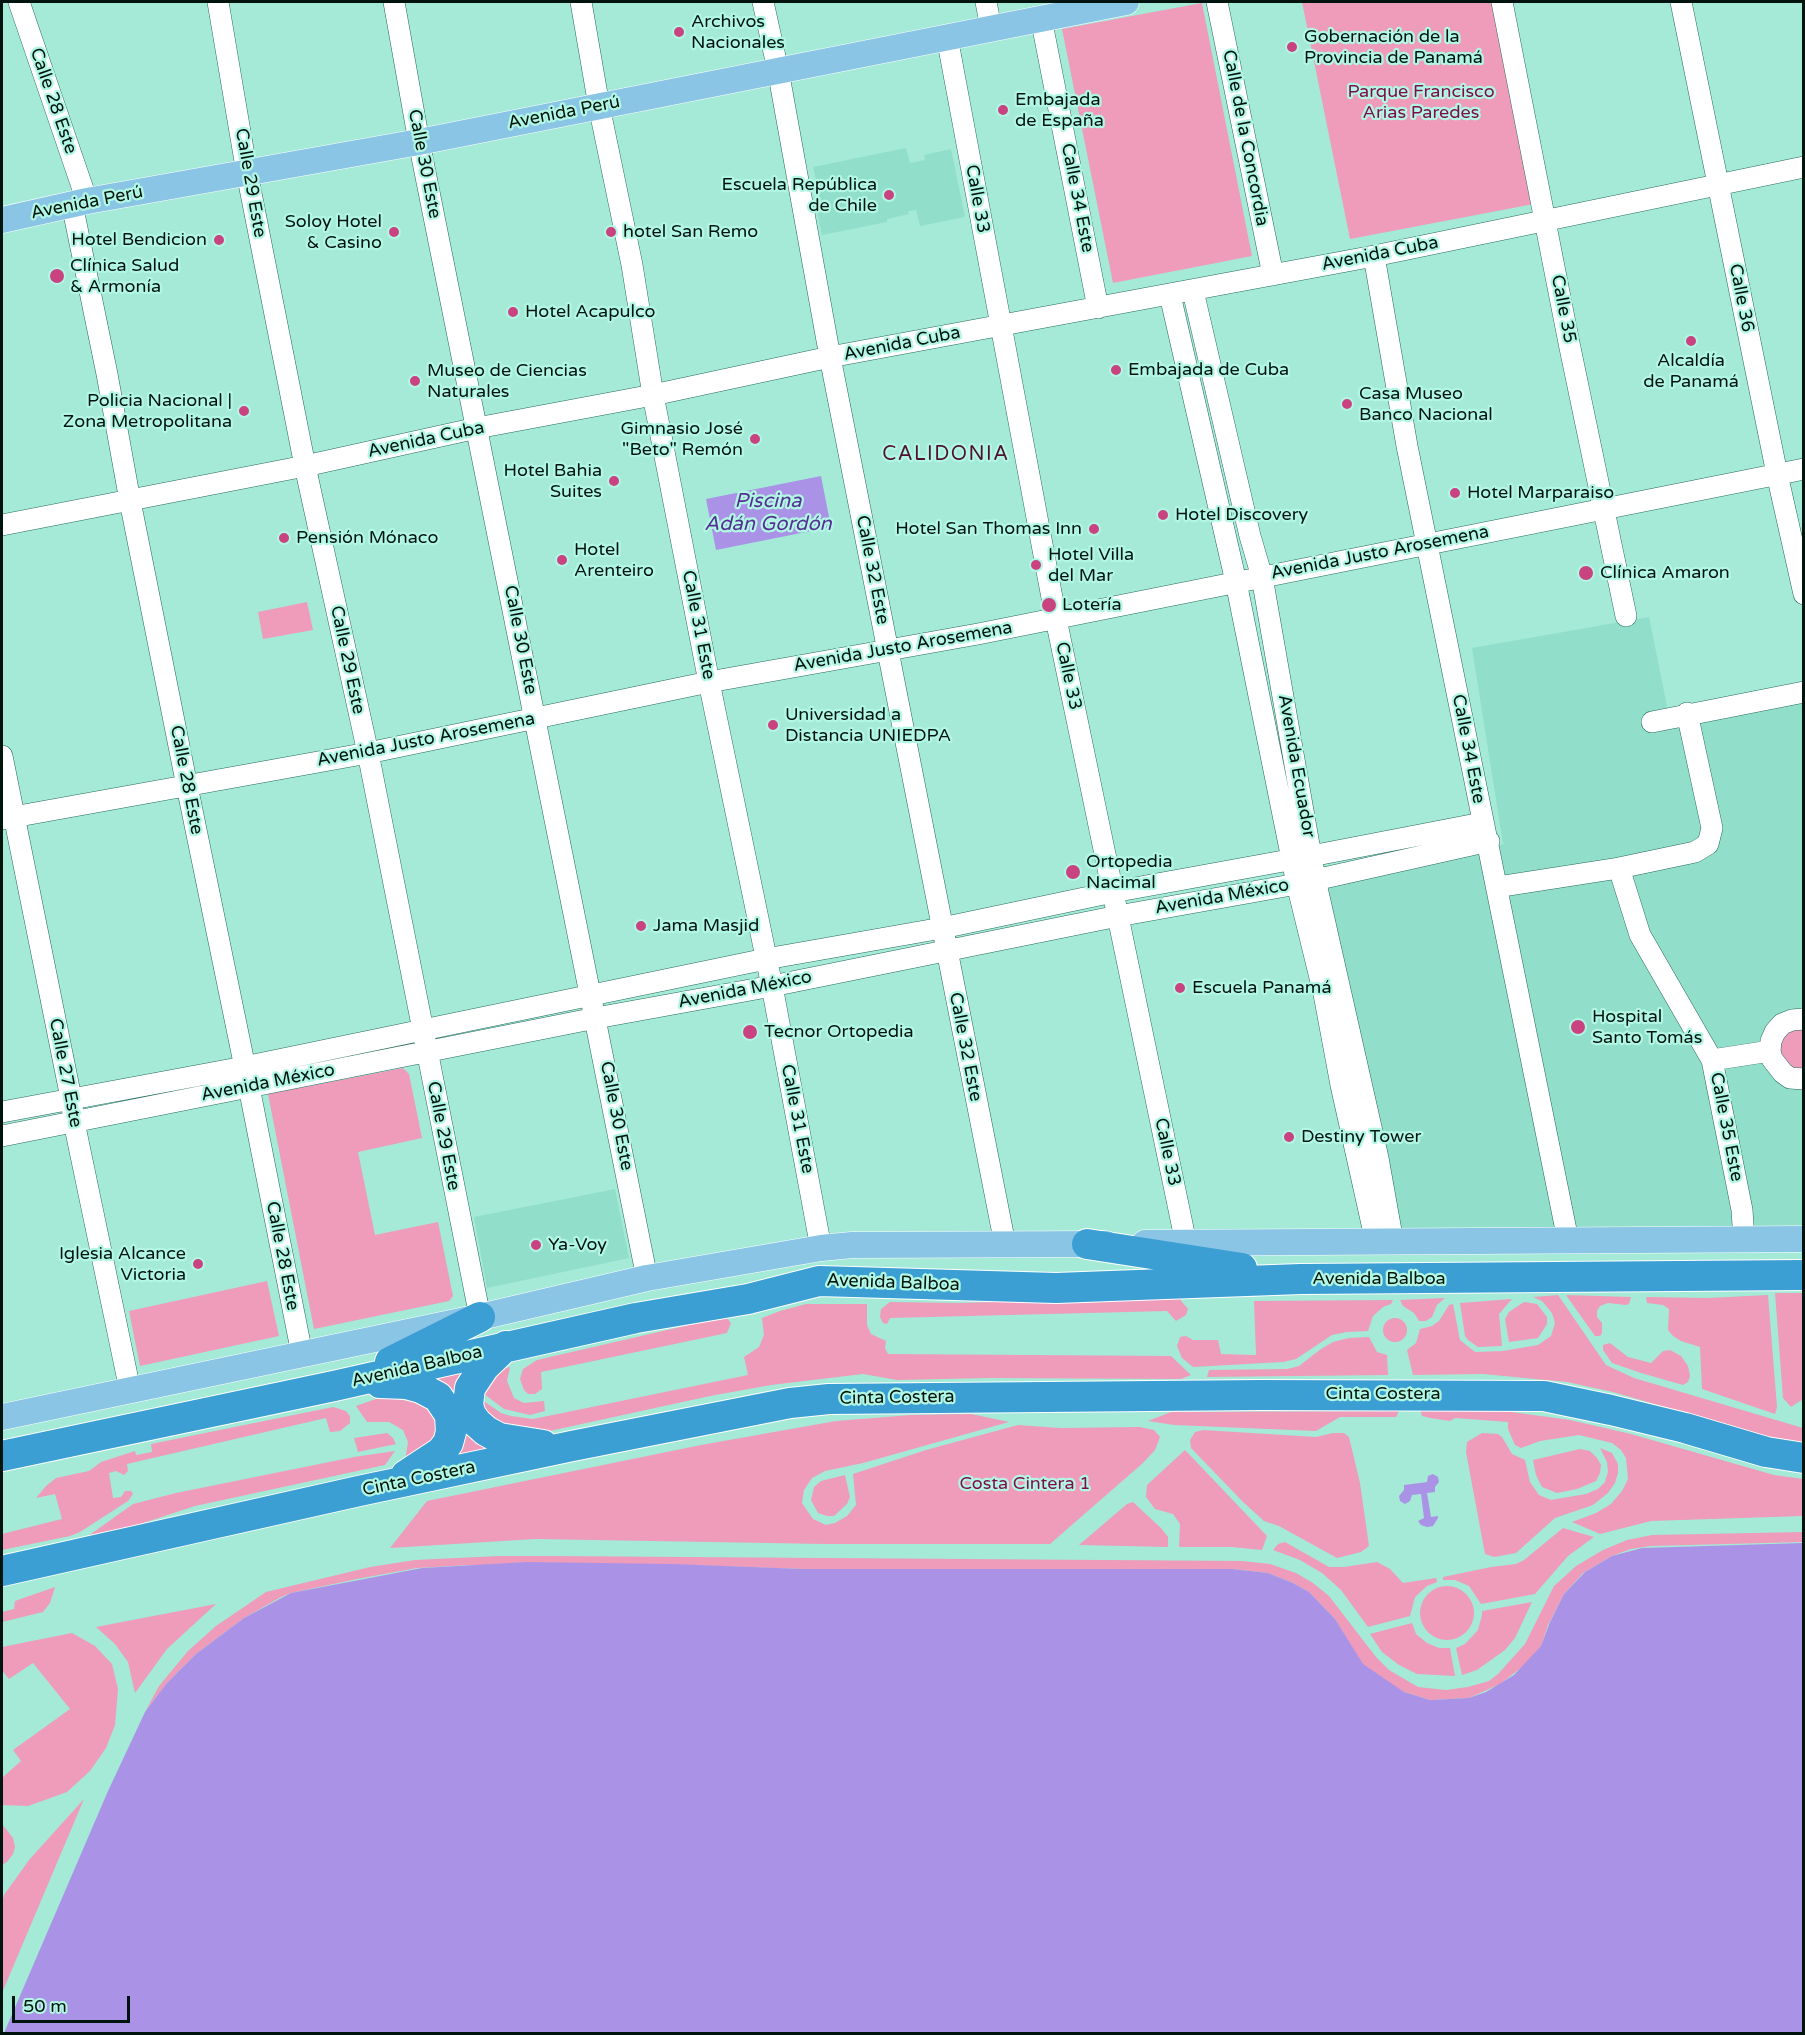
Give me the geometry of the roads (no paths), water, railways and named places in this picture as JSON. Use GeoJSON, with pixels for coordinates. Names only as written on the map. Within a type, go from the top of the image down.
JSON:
{"type":"FeatureCollection","features":[{"type":"Feature","properties":{"kind":"highway"},"geometry":{"type":"LineString","coordinates":[[1087,1244],[1301,1279]]}},
{"type":"Feature","properties":{"kind":"highway","name":"Avenida Balboa"},"geometry":{"type":"LineString","coordinates":[[2,1456],[636,1318],[748,1299],[819,1281],[1056,1288],[1301,1279],[1803,1275]]}},
{"type":"Feature","properties":{"kind":"highway"},"geometry":{"type":"LineString","coordinates":[[350,1382],[480,1317]]}},
{"type":"Feature","properties":{"kind":"highway"},"geometry":{"type":"LineString","coordinates":[[506,1346],[484,1367],[470,1388],[468,1405],[477,1424],[499,1438],[536,1445],[572,1446]]}},
{"type":"Feature","properties":{"kind":"highway"},"geometry":{"type":"LineString","coordinates":[[350,1382],[407,1384],[421,1388],[438,1397],[450,1415],[451,1432],[448,1443],[441,1452],[412,1472],[384,1486]]}},
{"type":"Feature","properties":{"kind":"highway","name":"Cinta Costera"},"geometry":{"type":"LineString","coordinates":[[2,1571],[572,1446],[790,1403],[829,1399],[1486,1394],[1544,1396],[1685,1428],[1766,1452],[1803,1458]]}},
{"type":"Feature","properties":{"kind":"main road","name":"Avenida Perú"},"geometry":{"type":"LineString","coordinates":[[2,220],[80,203],[419,142],[1126,2]]}},
{"type":"Feature","properties":{"kind":"main road","name":"Avenida Balboa"},"geometry":{"type":"LineString","coordinates":[[2,1417],[480,1317],[647,1278],[821,1248],[852,1245],[1803,1239]]}},
{"type":"Feature","properties":{"kind":"street","name":"Calle 28 Este"},"geometry":{"type":"LineString","coordinates":[[19,2],[80,203],[130,501],[302,1354]]}},
{"type":"Feature","properties":{"kind":"street","name":"Calle 29 Este"},"geometry":{"type":"LineString","coordinates":[[218,2],[248,173],[305,466],[368,753],[480,1317]]}},
{"type":"Feature","properties":{"kind":"street","name":"Calle 30 Este"},"geometry":{"type":"LineString","coordinates":[[394,2],[419,142],[647,1278]]}},
{"type":"Feature","properties":{"kind":"street","name":"Calle 31 Este"},"geometry":{"type":"LineString","coordinates":[[581,2],[599,106],[632,265],[653,395],[772,986],[821,1248]]}},
{"type":"Feature","properties":{"kind":"street","name":"Calle 32 Este"},"geometry":{"type":"LineString","coordinates":[[763,2],[778,70],[830,357],[1005,1244]]}},
{"type":"Feature","properties":{"kind":"street"},"geometry":{"type":"LineString","coordinates":[[986,2],[991,28]]}},
{"type":"Feature","properties":{"kind":"street","name":"Calle de la Concordia"},"geometry":{"type":"LineString","coordinates":[[1217,2],[1273,275]]}},
{"type":"Feature","properties":{"kind":"street","name":"Calle 35"},"geometry":{"type":"LineString","coordinates":[[1502,2],[1569,343],[1626,616]]}},
{"type":"Feature","properties":{"kind":"street","name":"Calle 36"},"geometry":{"type":"LineString","coordinates":[[1681,2],[1803,594]]}},
{"type":"Feature","properties":{"kind":"street","name":"Calle 34 Este"},"geometry":{"type":"LineString","coordinates":[[1041,18],[1098,308]]}},
{"type":"Feature","properties":{"kind":"street","name":"Calle 33"},"geometry":{"type":"LineString","coordinates":[[947,37],[1056,619],[1186,1243]]}},
{"type":"Feature","properties":{"kind":"street","name":"Avenida Cuba"},"geometry":{"type":"LineString","coordinates":[[2,525],[305,466],[477,428],[653,395],[830,357],[1374,256],[1803,167]]}},
{"type":"Feature","properties":{"kind":"street","name":"Calle 34 Este"},"geometry":{"type":"LineString","coordinates":[[1374,256],[1407,446],[1568,1240]]}},
{"type":"Feature","properties":{"kind":"street","name":"Avenida Ecuador"},"geometry":{"type":"LineString","coordinates":[[1193,291],[1250,536],[1262,577],[1301,858]]}},
{"type":"Feature","properties":{"kind":"street","name":"Avenida Ecuador"},"geometry":{"type":"LineString","coordinates":[[1170,295],[1306,881],[1378,1158],[1385,1242]]}},
{"type":"Feature","properties":{"kind":"street","name":"Avenida Justo Arosemena"},"geometry":{"type":"LineString","coordinates":[[7,818],[368,753],[709,682],[1056,619],[1803,469]]}},
{"type":"Feature","properties":{"kind":"street"},"geometry":{"type":"LineString","coordinates":[[1652,722],[1688,713],[1803,692]]}},
{"type":"Feature","properties":{"kind":"street"},"geometry":{"type":"LineString","coordinates":[[1497,887],[1619,868],[1695,852],[1708,844],[1713,828],[1688,713]]}},
{"type":"Feature","properties":{"kind":"street","name":"Calle 27 Este"},"geometry":{"type":"LineString","coordinates":[[2,756],[7,818],[71,1098],[74,1122],[130,1390]]}},
{"type":"Feature","properties":{"kind":"street","name":"Avenida México"},"geometry":{"type":"LineString","coordinates":[[2,1136],[74,1122],[423,1029],[591,994],[766,959],[942,928],[1113,892],[1301,858],[1485,832]]}},
{"type":"Feature","properties":{"kind":"street","name":"Avenida México"},"geometry":{"type":"LineString","coordinates":[[2,1112],[71,1098],[426,1053],[1306,881],[1485,832]]}},
{"type":"Feature","properties":{"kind":"street","name":"Calle 35 Este"},"geometry":{"type":"LineString","coordinates":[[1619,868],[1640,935],[1712,1060],[1742,1210],[1744,1240]]}},
{"type":"Feature","properties":{"kind":"street"},"geometry":{"type":"LineString","coordinates":[[1803,1019],[1782,1024],[1775,1032],[1770,1051],[1776,1067],[1783,1073],[1790,1078],[1803,1079]]}},
{"type":"Feature","properties":{"kind":"street"},"geometry":{"type":"LineString","coordinates":[[1712,1060],[1770,1051]]}},
{"type":"Feature","properties":{"kind":"water","name":"Piscina Adán Gordón"},"geometry":{"type":"Polygon","coordinates":[[[821,476],[831,527],[716,550],[706,499],[821,476]]]}},
{"type":"Feature","properties":{"kind":"water"},"geometry":{"type":"Polygon","coordinates":[[[1433,1474],[1438,1477],[1439,1482],[1435,1487],[1435,1492],[1427,1493],[1431,1517],[1438,1516],[1438,1518],[1433,1526],[1427,1527],[1418,1521],[1424,1518],[1421,1494],[1412,1495],[1410,1501],[1405,1504],[1400,1501],[1399,1496],[1404,1490],[1404,1485],[1427,1482],[1428,1476],[1433,1474]]]}},
{"type":"Feature","properties":{"kind":"water"},"geometry":{"type":"Polygon","coordinates":[[[1803,1543],[1803,2033],[4,2033],[108,1791],[145,1712],[166,1684],[196,1654],[244,1618],[291,1593],[422,1568],[527,1562],[803,1569],[1232,1569],[1268,1573],[1309,1592],[1335,1619],[1363,1664],[1404,1692],[1430,1700],[1469,1698],[1486,1692],[1514,1675],[1541,1646],[1564,1594],[1585,1572],[1612,1556],[1642,1548],[1803,1543]]]}},
{"type":"Feature","properties":{"kind":"place","name":"Archivos Nacionales"},"geometry":{"type":"Point","coordinates":[679,32]}},
{"type":"Feature","properties":{"kind":"place","name":"Gobernación de la Provincia de Panamá"},"geometry":{"type":"Point","coordinates":[1292,47]}},
{"type":"Feature","properties":{"kind":"place","name":"Embajada de España"},"geometry":{"type":"Point","coordinates":[1003,110]}},
{"type":"Feature","properties":{"kind":"place","name":"Escuela República de Chile"},"geometry":{"type":"Point","coordinates":[889,195]}},
{"type":"Feature","properties":{"kind":"place","name":"Soloy Hotel & Casino"},"geometry":{"type":"Point","coordinates":[394,232]}},
{"type":"Feature","properties":{"kind":"place","name":"hotel San Remo"},"geometry":{"type":"Point","coordinates":[611,232]}},
{"type":"Feature","properties":{"kind":"place","name":"Hotel Bendicion"},"geometry":{"type":"Point","coordinates":[219,240]}},
{"type":"Feature","properties":{"kind":"place","name":"Clínica Salud & Armonía"},"geometry":{"type":"Point","coordinates":[57,276]}},
{"type":"Feature","properties":{"kind":"place","name":"Hotel Acapulco"},"geometry":{"type":"Point","coordinates":[513,312]}},
{"type":"Feature","properties":{"kind":"place","name":"Alcaldía de Panamá"},"geometry":{"type":"Point","coordinates":[1691,341]}},
{"type":"Feature","properties":{"kind":"place","name":"Embajada de Cuba"},"geometry":{"type":"Point","coordinates":[1116,370]}},
{"type":"Feature","properties":{"kind":"place","name":"Museo de Ciencias Naturales"},"geometry":{"type":"Point","coordinates":[415,381]}},
{"type":"Feature","properties":{"kind":"place","name":"Casa Museo Banco Nacional"},"geometry":{"type":"Point","coordinates":[1347,404]}},
{"type":"Feature","properties":{"kind":"place","name":"Policia Nacional | Zona Metropolitana"},"geometry":{"type":"Point","coordinates":[244,411]}},
{"type":"Feature","properties":{"kind":"place","name":"Gimnasio José \"Beto\" Remón"},"geometry":{"type":"Point","coordinates":[755,439]}},
{"type":"Feature","properties":{"kind":"place","name":"Hotel Bahia Suites"},"geometry":{"type":"Point","coordinates":[614,481]}},
{"type":"Feature","properties":{"kind":"place","name":"Hotel Marparaiso"},"geometry":{"type":"Point","coordinates":[1455,493]}},
{"type":"Feature","properties":{"kind":"place","name":"Hotel Discovery"},"geometry":{"type":"Point","coordinates":[1163,515]}},
{"type":"Feature","properties":{"kind":"place","name":"Hotel San Thomas Inn"},"geometry":{"type":"Point","coordinates":[1094,529]}},
{"type":"Feature","properties":{"kind":"place","name":"Pensión Mónaco"},"geometry":{"type":"Point","coordinates":[284,538]}},
{"type":"Feature","properties":{"kind":"place","name":"Hotel Arenteiro"},"geometry":{"type":"Point","coordinates":[562,560]}},
{"type":"Feature","properties":{"kind":"place","name":"Hotel Villa del Mar"},"geometry":{"type":"Point","coordinates":[1036,565]}},
{"type":"Feature","properties":{"kind":"place","name":"Clínica Amaron"},"geometry":{"type":"Point","coordinates":[1586,573]}},
{"type":"Feature","properties":{"kind":"place","name":"Lotería"},"geometry":{"type":"Point","coordinates":[1049,605]}},
{"type":"Feature","properties":{"kind":"place","name":"Universidad a Distancia UNIEDPA"},"geometry":{"type":"Point","coordinates":[773,725]}},
{"type":"Feature","properties":{"kind":"place","name":"Ortopedia Nacimal"},"geometry":{"type":"Point","coordinates":[1073,872]}},
{"type":"Feature","properties":{"kind":"place","name":"Jama Masjid"},"geometry":{"type":"Point","coordinates":[641,926]}},
{"type":"Feature","properties":{"kind":"place","name":"Escuela Panamá"},"geometry":{"type":"Point","coordinates":[1180,988]}},
{"type":"Feature","properties":{"kind":"place","name":"Hospital Santo Tomás"},"geometry":{"type":"Point","coordinates":[1578,1027]}},
{"type":"Feature","properties":{"kind":"place","name":"Tecnor Ortopedia"},"geometry":{"type":"Point","coordinates":[750,1032]}},
{"type":"Feature","properties":{"kind":"place","name":"Destiny Tower"},"geometry":{"type":"Point","coordinates":[1289,1137]}},
{"type":"Feature","properties":{"kind":"place","name":"Ya-Voy"},"geometry":{"type":"Point","coordinates":[536,1245]}},
{"type":"Feature","properties":{"kind":"place","name":"Iglesia Alcance Victoria"},"geometry":{"type":"Point","coordinates":[198,1264]}},
{"type":"Feature","properties":{"kind":"district","name":"CALIDONIA"},"geometry":{"type":"Point","coordinates":[946,455]}},
{"type":"Feature","properties":{"kind":"park label","name":"Parque Francisco Arias Paredes"},"geometry":{"type":"Point","coordinates":[1421,102]}},
{"type":"Feature","properties":{"kind":"park label","name":"Costa Cintera 1"},"geometry":{"type":"Point","coordinates":[1025,1484]}}]}
